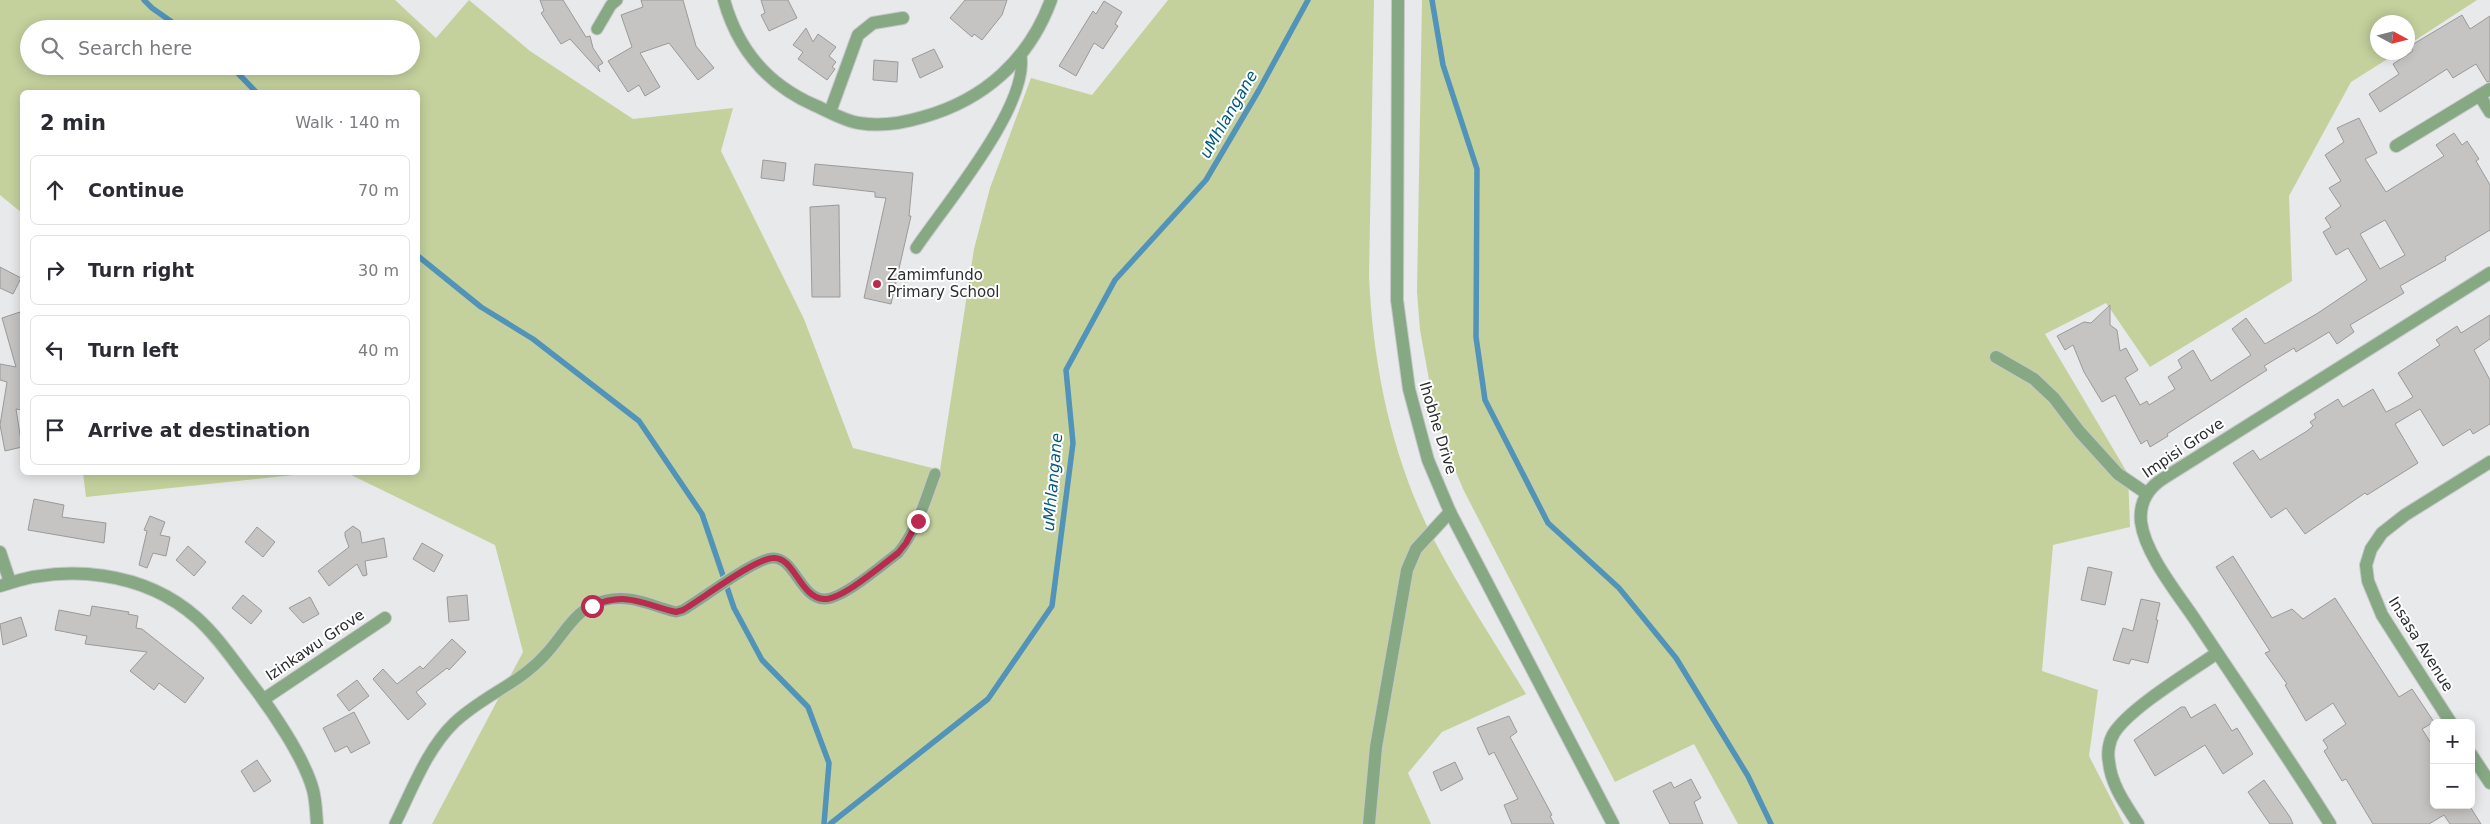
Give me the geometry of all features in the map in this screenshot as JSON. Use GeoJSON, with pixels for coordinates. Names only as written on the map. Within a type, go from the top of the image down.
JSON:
{"type":"FeatureCollection","features":[{"type":"Feature","properties":{"kind":"street"},"geometry":{"type":"LineString","coordinates":[[724,0],[735,33],[749,55],[765,73],[791,94],[858,123],[888,124],[946,111],[992,84],[1021,56],[1040,28],[1051,0]]}},
{"type":"Feature","properties":{"kind":"street","name":"Ihobhe Drive"},"geometry":{"type":"LineString","coordinates":[[1398,0],[1396,235],[1398,309],[1409,389],[1428,460],[1450,512],[1612,824]]}},
{"type":"Feature","properties":{"kind":"street"},"geometry":{"type":"LineString","coordinates":[[830,112],[860,32],[868,25],[879,21],[903,18]]}},
{"type":"Feature","properties":{"kind":"street"},"geometry":{"type":"LineString","coordinates":[[2396,146],[2485,93],[2490,112]]}},
{"type":"Feature","properties":{"kind":"street","name":"Impisi Grove"},"geometry":{"type":"LineString","coordinates":[[2330,824],[2284,751],[2167,577],[2149,544],[2141,523],[2141,511],[2146,493],[2164,478],[2490,274]]}},
{"type":"Feature","properties":{"kind":"street"},"geometry":{"type":"LineString","coordinates":[[1996,357],[2034,379],[2054,398],[2079,431],[2118,474],[2146,493]]}},
{"type":"Feature","properties":{"kind":"street","name":"Insasa Avenue"},"geometry":{"type":"LineString","coordinates":[[2448,719],[2382,615],[2368,581],[2366,565],[2370,549],[2382,532],[2405,515],[2490,462]]}},
{"type":"Feature","properties":{"kind":"street"},"geometry":{"type":"LineString","coordinates":[[1369,824],[1376,746],[1407,570],[1411,559],[1423,541],[1450,512]]}},
{"type":"Feature","properties":{"kind":"street"},"geometry":{"type":"LineString","coordinates":[[0,552],[5,584],[38,575],[77,573],[121,580],[160,591],[198,618],[217,638],[264,699],[303,766],[313,790],[317,824]]}},
{"type":"Feature","properties":{"kind":"street","name":"Izinkawu Grove"},"geometry":{"type":"LineString","coordinates":[[264,699],[385,618]]}},
{"type":"Feature","properties":{"kind":"street"},"geometry":{"type":"LineString","coordinates":[[2138,824],[2111,774],[2108,761],[2109,746],[2114,734],[2134,712],[2217,653]]}},
{"type":"Feature","properties":{"kind":"street"},"geometry":{"type":"LineString","coordinates":[[2475,760],[2490,783]]}},
{"type":"Feature","properties":{"kind":"lane"},"geometry":{"type":"LineString","coordinates":[[596,30],[611,5],[617,0]]}},
{"type":"Feature","properties":{"kind":"lane"},"geometry":{"type":"LineString","coordinates":[[916,248],[1007,113],[1021,80],[1023,67],[1021,56]]}},
{"type":"Feature","properties":{"kind":"lane"},"geometry":{"type":"LineString","coordinates":[[395,824],[418,778],[445,733],[455,722],[491,694],[535,665],[581,611],[604,600],[629,598],[676,612],[683,610],[747,570],[771,558],[778,558],[786,563],[810,594],[817,598],[832,598],[898,553],[918,521],[935,474]]}},
{"type":"Feature","properties":{"kind":"green space"},"geometry":{"type":"Polygon","coordinates":[[[0,0],[395,0],[417,20],[20,20],[20,75],[420,75],[420,23],[436,38],[469,0],[530,51],[633,119],[733,108],[721,151],[804,319],[853,448],[940,470],[974,249],[990,188],[1031,78],[1092,95],[1168,0],[1374,0],[1369,276],[1375,344],[1387,412],[1407,477],[1419,509],[1434,540],[1467,599],[1526,694],[1442,732],[1408,773],[1431,824],[432,824],[523,652],[495,545],[351,475],[420,475],[420,90],[20,90],[20,211],[0,195],[0,0]]]}},
{"type":"Feature","properties":{"kind":"green space"},"geometry":{"type":"Polygon","coordinates":[[[1422,0],[2477,0],[2415,40],[2415,15],[2370,15],[2370,60],[2386,60],[2351,82],[2289,196],[2292,281],[2150,367],[2106,303],[2045,334],[2128,474],[2130,527],[2053,545],[2042,671],[2098,690],[2089,756],[2124,824],[1738,824],[1694,744],[1615,782],[1464,491],[1452,463],[1434,407],[1420,330],[1417,292],[1422,0]]]}},
{"type":"Feature","properties":{"kind":"green space"},"geometry":{"type":"Polygon","coordinates":[[[83,475],[294,475],[86,497],[83,475]]]}},
{"type":"Feature","properties":{"kind":"building"},"geometry":{"type":"Polygon","coordinates":[[[540,0],[563,0],[586,37],[590,36],[593,48],[603,63],[598,66],[600,72],[570,39],[561,44],[541,13],[544,11],[540,0]]]}},
{"type":"Feature","properties":{"kind":"building"},"geometry":{"type":"Polygon","coordinates":[[[641,0],[683,0],[696,46],[714,68],[698,80],[669,43],[640,53],[660,87],[645,96],[639,85],[628,92],[608,61],[632,47],[621,15],[643,7],[641,0]]]}},
{"type":"Feature","properties":{"kind":"building"},"geometry":{"type":"Polygon","coordinates":[[[761,0],[788,0],[797,18],[769,31],[761,15],[765,13],[761,0]]]}},
{"type":"Feature","properties":{"kind":"building"},"geometry":{"type":"Polygon","coordinates":[[[965,0],[1007,0],[1002,15],[982,40],[974,34],[972,37],[950,18],[965,0]]]}},
{"type":"Feature","properties":{"kind":"building"},"geometry":{"type":"Polygon","coordinates":[[[1104,1],[1122,12],[1115,24],[1118,26],[1103,49],[1094,43],[1076,76],[1059,66],[1093,11],[1096,14],[1104,1]]]}},
{"type":"Feature","properties":{"kind":"building"},"geometry":{"type":"Polygon","coordinates":[[[2462,15],[2470,29],[2490,16],[2490,81],[2487,82],[2476,64],[2453,78],[2447,69],[2380,112],[2369,94],[2399,74],[2393,64],[2399,60],[2415,60],[2415,43],[2462,15]]]}},
{"type":"Feature","properties":{"kind":"building"},"geometry":{"type":"Polygon","coordinates":[[[806,28],[813,42],[818,34],[836,47],[829,56],[836,62],[832,67],[835,69],[827,80],[798,59],[803,52],[793,45],[806,28]]]}},
{"type":"Feature","properties":{"kind":"building"},"geometry":{"type":"Polygon","coordinates":[[[934,49],[943,67],[920,78],[912,59],[934,49]]]}},
{"type":"Feature","properties":{"kind":"building"},"geometry":{"type":"Polygon","coordinates":[[[874,60],[898,62],[897,82],[873,80],[874,60]]]}},
{"type":"Feature","properties":{"kind":"building"},"geometry":{"type":"Polygon","coordinates":[[[2359,118],[2377,153],[2365,159],[2386,192],[2444,156],[2436,145],[2454,133],[2462,145],[2467,141],[2479,159],[2476,161],[2490,185],[2490,230],[2445,257],[2446,260],[2400,286],[2404,293],[2350,325],[2354,332],[2337,344],[2329,332],[2296,352],[2294,348],[2264,366],[2267,370],[2167,434],[2168,436],[2150,447],[2147,440],[2141,444],[2115,395],[2102,402],[2084,372],[2073,345],[2065,350],[2057,336],[2084,322],[2091,323],[2110,305],[2110,325],[2117,330],[2120,351],[2126,348],[2138,370],[2125,378],[2140,405],[2147,401],[2149,405],[2175,389],[2168,377],[2182,368],[2178,360],[2193,350],[2211,381],[2251,355],[2232,329],[2246,318],[2265,344],[2318,313],[2367,280],[2348,248],[2336,255],[2323,232],[2331,227],[2325,218],[2341,206],[2329,188],[2341,181],[2325,155],[2344,142],[2337,128],[2359,118]],[[2385,220],[2360,234],[2380,269],[2405,255],[2385,220]]]}},
{"type":"Feature","properties":{"kind":"building"},"geometry":{"type":"Polygon","coordinates":[[[763,160],[786,163],[784,181],[761,178],[763,160]]]}},
{"type":"Feature","properties":{"kind":"building"},"geometry":{"type":"Polygon","coordinates":[[[815,164],[913,173],[909,216],[911,216],[891,304],[864,298],[886,198],[875,197],[875,192],[813,185],[815,164]]]}},
{"type":"Feature","properties":{"kind":"building"},"geometry":{"type":"Polygon","coordinates":[[[839,205],[840,297],[812,297],[810,207],[839,205]]]}},
{"type":"Feature","properties":{"kind":"building"},"geometry":{"type":"Polygon","coordinates":[[[0,267],[20,277],[13,294],[0,288],[0,267]]]}},
{"type":"Feature","properties":{"kind":"building"},"geometry":{"type":"Polygon","coordinates":[[[20,312],[20,410],[16,409],[20,447],[5,451],[0,425],[7,382],[0,380],[0,364],[16,367],[2,318],[20,312]]]}},
{"type":"Feature","properties":{"kind":"building"},"geometry":{"type":"Polygon","coordinates":[[[2490,315],[2490,339],[2474,350],[2490,380],[2490,424],[2473,434],[2470,429],[2443,446],[2420,409],[2395,424],[2418,463],[2367,495],[2365,493],[2305,534],[2286,508],[2271,518],[2233,463],[2253,450],[2260,460],[2307,431],[2313,426],[2310,422],[2316,418],[2314,414],[2338,399],[2343,407],[2373,389],[2386,412],[2400,405],[2413,397],[2398,373],[2440,345],[2436,340],[2457,326],[2461,333],[2490,315]]]}},
{"type":"Feature","properties":{"kind":"building"},"geometry":{"type":"Polygon","coordinates":[[[34,499],[64,505],[62,517],[106,523],[104,543],[28,530],[34,499]]]}},
{"type":"Feature","properties":{"kind":"building"},"geometry":{"type":"Polygon","coordinates":[[[150,516],[165,522],[160,535],[170,537],[166,556],[153,553],[147,568],[139,565],[147,531],[144,530],[150,516]]]}},
{"type":"Feature","properties":{"kind":"building"},"geometry":{"type":"Polygon","coordinates":[[[353,526],[360,531],[362,543],[384,538],[387,557],[365,561],[367,575],[363,576],[357,564],[329,586],[318,571],[349,547],[345,532],[353,526]]]}},
{"type":"Feature","properties":{"kind":"building"},"geometry":{"type":"Polygon","coordinates":[[[257,527],[275,542],[263,557],[245,542],[257,527]]]}},
{"type":"Feature","properties":{"kind":"building"},"geometry":{"type":"Polygon","coordinates":[[[422,543],[443,555],[434,572],[413,559],[422,543]]]}},
{"type":"Feature","properties":{"kind":"building"},"geometry":{"type":"Polygon","coordinates":[[[188,546],[206,562],[194,576],[176,560],[188,546]]]}},
{"type":"Feature","properties":{"kind":"building"},"geometry":{"type":"Polygon","coordinates":[[[2233,556],[2272,618],[2292,609],[2303,619],[2335,598],[2399,697],[2412,689],[2432,719],[2430,719],[2430,724],[2422,729],[2430,742],[2430,809],[2472,809],[2481,824],[2450,824],[2444,815],[2429,824],[2373,824],[2346,779],[2342,781],[2324,751],[2328,748],[2323,740],[2346,724],[2333,703],[2306,721],[2285,685],[2287,684],[2265,653],[2270,651],[2216,567],[2233,556]]]}},
{"type":"Feature","properties":{"kind":"building"},"geometry":{"type":"Polygon","coordinates":[[[2088,567],[2112,572],[2105,605],[2081,600],[2088,567]]]}},
{"type":"Feature","properties":{"kind":"building"},"geometry":{"type":"Polygon","coordinates":[[[243,595],[262,611],[251,624],[232,608],[243,595]]]}},
{"type":"Feature","properties":{"kind":"building"},"geometry":{"type":"Polygon","coordinates":[[[467,595],[469,620],[449,622],[447,597],[467,595]]]}},
{"type":"Feature","properties":{"kind":"building"},"geometry":{"type":"Polygon","coordinates":[[[310,597],[319,614],[303,623],[289,608],[310,597]]]}},
{"type":"Feature","properties":{"kind":"building"},"geometry":{"type":"Polygon","coordinates":[[[2141,599],[2160,603],[2148,663],[2131,659],[2129,664],[2113,660],[2123,628],[2133,631],[2141,599]]]}},
{"type":"Feature","properties":{"kind":"building"},"geometry":{"type":"Polygon","coordinates":[[[92,606],[129,612],[128,614],[138,616],[136,628],[142,629],[204,678],[185,703],[159,683],[154,690],[130,671],[147,652],[85,644],[87,636],[55,630],[59,610],[90,616],[92,606]]]}},
{"type":"Feature","properties":{"kind":"building"},"geometry":{"type":"Polygon","coordinates":[[[21,617],[27,636],[3,645],[0,624],[21,617]]]}},
{"type":"Feature","properties":{"kind":"building"},"geometry":{"type":"Polygon","coordinates":[[[452,639],[466,652],[449,670],[447,668],[416,692],[426,704],[408,720],[373,679],[383,669],[397,684],[420,666],[423,669],[452,639]]]}},
{"type":"Feature","properties":{"kind":"building"},"geometry":{"type":"Polygon","coordinates":[[[357,680],[369,696],[349,711],[337,695],[357,680]]]}},
{"type":"Feature","properties":{"kind":"building"},"geometry":{"type":"Polygon","coordinates":[[[2215,704],[2232,731],[2237,728],[2253,754],[2223,774],[2205,745],[2155,776],[2134,740],[2181,707],[2185,707],[2191,718],[2215,704]]]}},
{"type":"Feature","properties":{"kind":"building"},"geometry":{"type":"Polygon","coordinates":[[[354,712],[370,743],[351,753],[347,746],[335,752],[323,728],[354,712]]]}},
{"type":"Feature","properties":{"kind":"building"},"geometry":{"type":"Polygon","coordinates":[[[1509,716],[1517,732],[1510,737],[1552,815],[1550,816],[1554,824],[1512,824],[1504,805],[1518,799],[1494,752],[1489,755],[1477,728],[1509,716]]]}},
{"type":"Feature","properties":{"kind":"building"},"geometry":{"type":"Polygon","coordinates":[[[257,760],[271,781],[254,792],[241,771],[257,760]]]}},
{"type":"Feature","properties":{"kind":"building"},"geometry":{"type":"Polygon","coordinates":[[[1455,762],[1463,779],[1441,791],[1433,772],[1455,762]]]}},
{"type":"Feature","properties":{"kind":"building"},"geometry":{"type":"Polygon","coordinates":[[[1691,779],[1701,798],[1694,802],[1703,824],[1670,824],[1653,791],[1671,782],[1674,788],[1691,779]]]}},
{"type":"Feature","properties":{"kind":"building"},"geometry":{"type":"Polygon","coordinates":[[[2264,780],[2293,824],[2270,824],[2248,792],[2264,780]]]}},
{"type":"Feature","properties":{"kind":"waterway"},"geometry":{"type":"LineString","coordinates":[[144,0],[169,20]]}},
{"type":"Feature","properties":{"kind":"waterway","name":"uMhlangane"},"geometry":{"type":"LineString","coordinates":[[830,824],[988,699],[1052,606],[1073,443],[1066,370],[1115,280],[1206,180],[1259,90],[1308,0]]}},
{"type":"Feature","properties":{"kind":"waterway"},"geometry":{"type":"LineString","coordinates":[[1432,0],[1443,65],[1477,169],[1476,337],[1485,400],[1548,523],[1619,588],[1676,658],[1748,776],[1771,824]]}},
{"type":"Feature","properties":{"kind":"waterway"},"geometry":{"type":"LineString","coordinates":[[240,75],[254,90]]}},
{"type":"Feature","properties":{"kind":"waterway"},"geometry":{"type":"LineString","coordinates":[[420,258],[481,307],[533,339],[639,421],[702,514],[734,608],[762,660],[808,707],[829,763],[824,824]]}},
{"type":"Feature","properties":{"kind":"place","name":"Zamimfundo Primary School"},"geometry":{"type":"Point","coordinates":[877,284]}},
{"type":"Feature","properties":{"kind":"route"},"geometry":{"type":"LineString","coordinates":[[592,606],[604,600],[629,598],[676,612],[683,610],[747,570],[771,558],[783,560],[810,594],[817,598],[832,598],[898,553],[918,521]]}}]}
